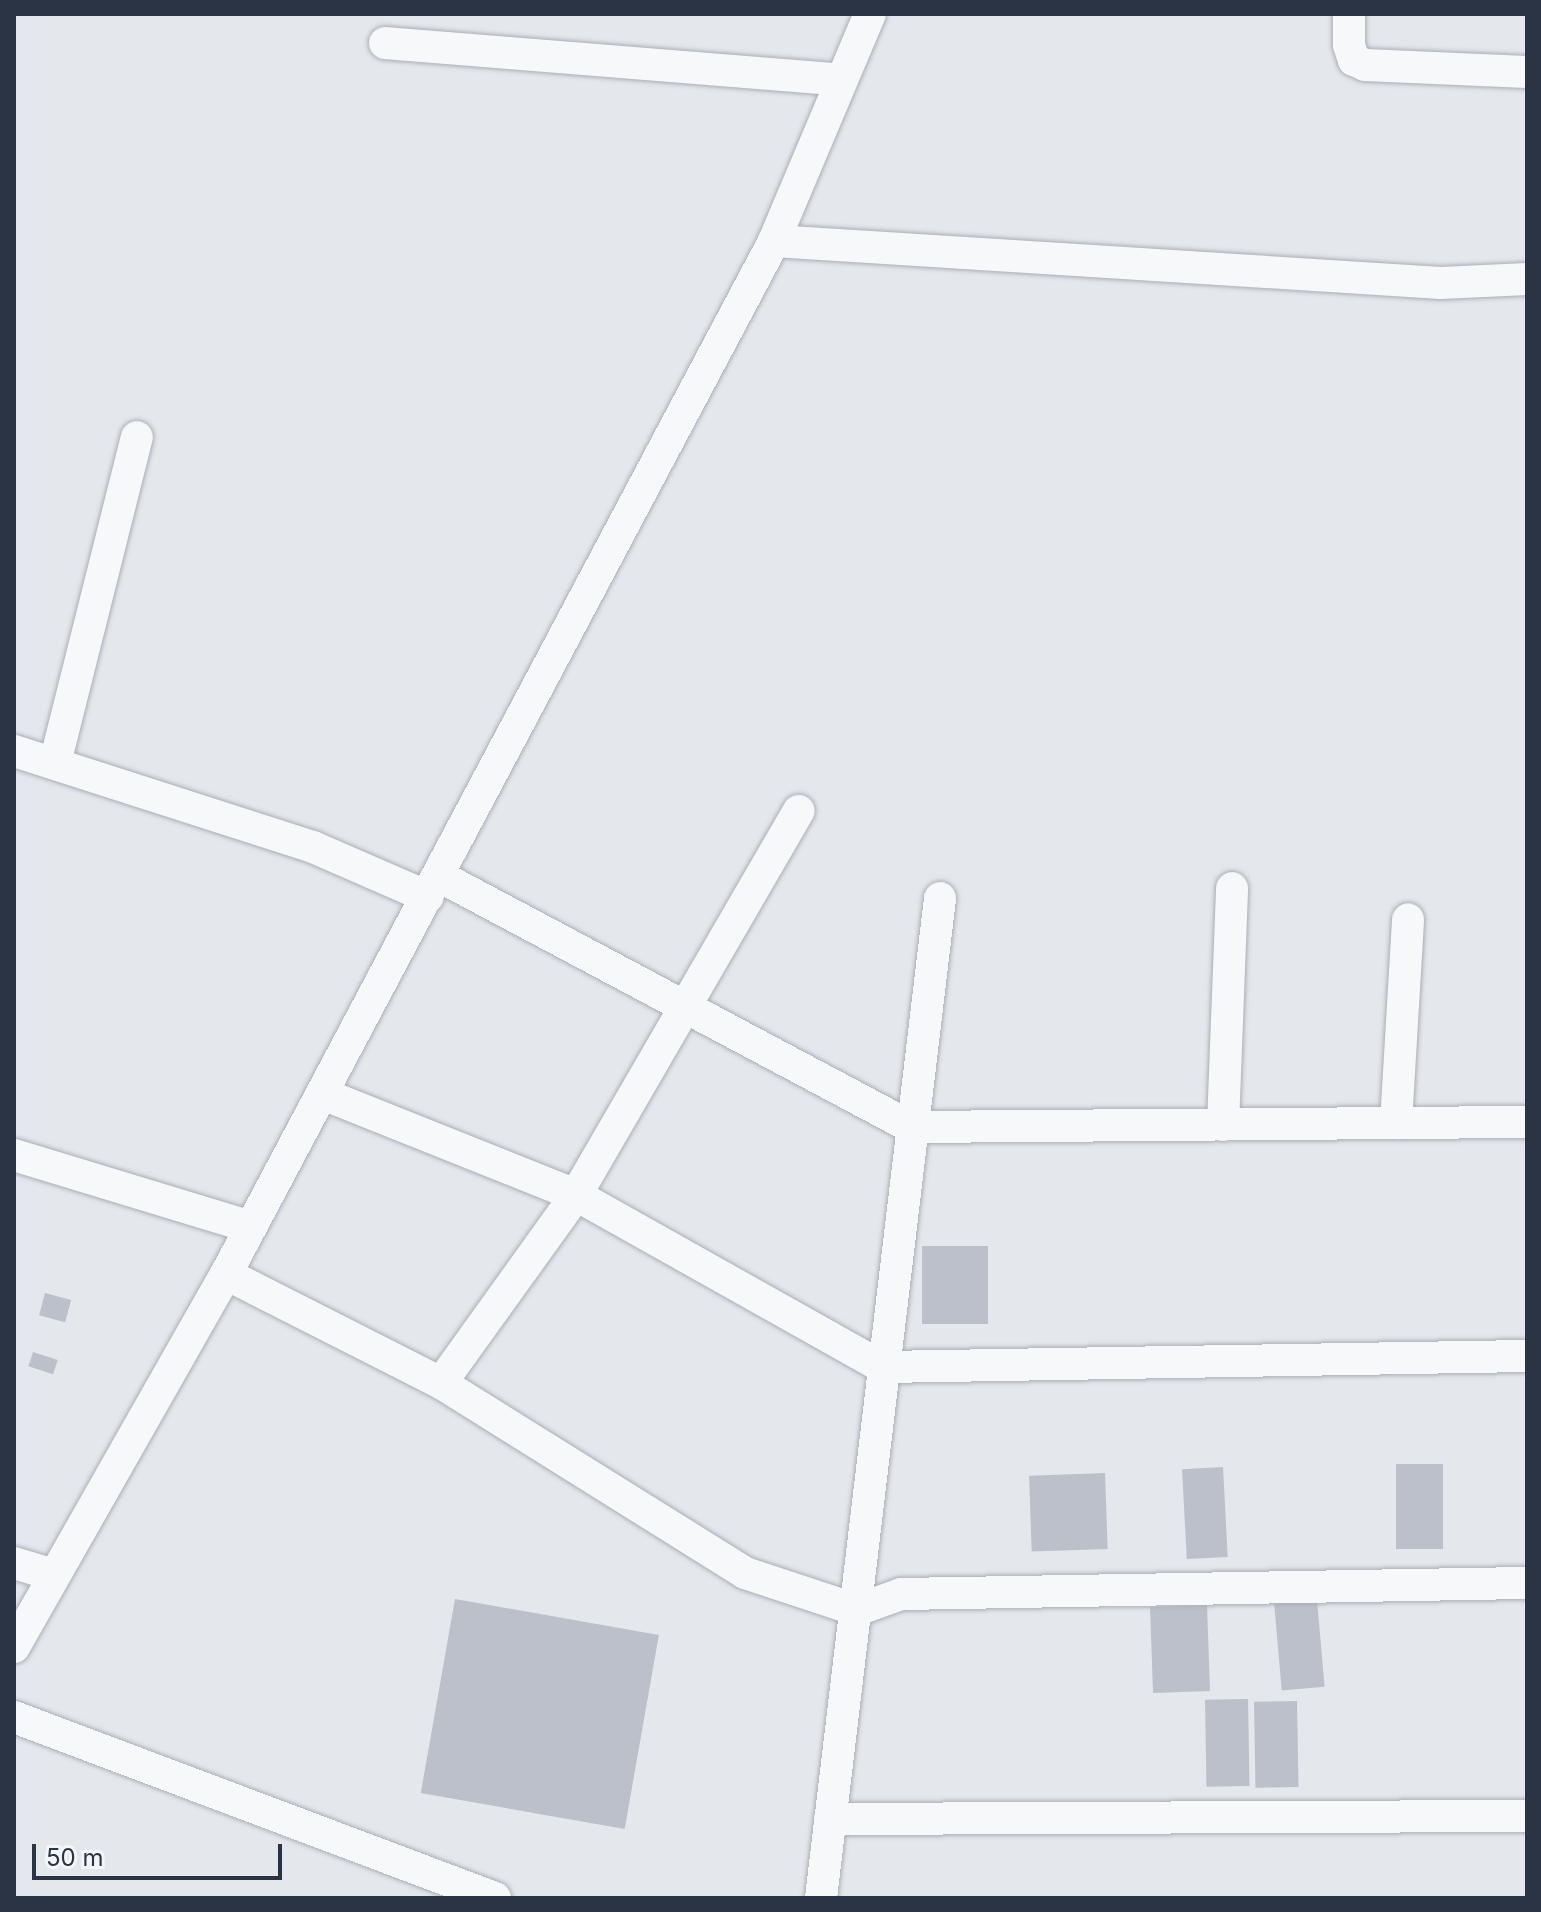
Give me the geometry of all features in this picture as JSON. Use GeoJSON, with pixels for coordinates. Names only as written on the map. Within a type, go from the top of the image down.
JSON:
{"type":"FeatureCollection","features":[{"type":"Feature","properties":{"kind":"street"},"geometry":{"type":"LineString","coordinates":[[14,1647],[226,1274],[248,1226],[434,887],[774,241],[870,14]]}},
{"type":"Feature","properties":{"kind":"street"},"geometry":{"type":"LineString","coordinates":[[1349,14],[1351,52],[1365,65],[1527,72]]}},
{"type":"Feature","properties":{"kind":"street"},"geometry":{"type":"LineString","coordinates":[[385,43],[842,80]]}},
{"type":"Feature","properties":{"kind":"street"},"geometry":{"type":"LineString","coordinates":[[774,241],[1441,283],[1527,279]]}},
{"type":"Feature","properties":{"kind":"street"},"geometry":{"type":"LineString","coordinates":[[55,763],[137,437]]}},
{"type":"Feature","properties":{"kind":"street"},"geometry":{"type":"LineString","coordinates":[[14,751],[434,887],[688,1008],[911,1127],[1527,1122]]}},
{"type":"Feature","properties":{"kind":"street"},"geometry":{"type":"LineString","coordinates":[[441,1383],[576,1195],[688,1008],[799,811]]}},
{"type":"Feature","properties":{"kind":"street"},"geometry":{"type":"LineString","coordinates":[[1223,1125],[1232,888]]}},
{"type":"Feature","properties":{"kind":"street"},"geometry":{"type":"LineString","coordinates":[[821,1898],[940,898]]}},
{"type":"Feature","properties":{"kind":"street"},"geometry":{"type":"LineString","coordinates":[[1396,1123],[1408,919]]}},
{"type":"Feature","properties":{"kind":"street"},"geometry":{"type":"LineString","coordinates":[[323,1094],[576,1195],[883,1367],[1527,1356]]}},
{"type":"Feature","properties":{"kind":"street"},"geometry":{"type":"LineString","coordinates":[[14,1155],[248,1226]]}},
{"type":"Feature","properties":{"kind":"street"},"geometry":{"type":"LineString","coordinates":[[226,1274],[441,1383],[745,1573],[857,1610],[901,1594],[1527,1583]]}},
{"type":"Feature","properties":{"kind":"street"},"geometry":{"type":"LineString","coordinates":[[14,1563],[54,1575]]}},
{"type":"Feature","properties":{"kind":"street"},"geometry":{"type":"LineString","coordinates":[[14,1717],[495,1898]]}},
{"type":"Feature","properties":{"kind":"street"},"geometry":{"type":"LineString","coordinates":[[830,1819],[1527,1816]]}},
{"type":"Feature","properties":{"kind":"building"},"geometry":{"type":"Polygon","coordinates":[[[922,1246],[988,1246],[988,1324],[922,1324],[922,1246]]]}},
{"type":"Feature","properties":{"kind":"building"},"geometry":{"type":"Polygon","coordinates":[[[45,1293],[71,1300],[65,1322],[39,1315],[45,1293]]]}},
{"type":"Feature","properties":{"kind":"building"},"geometry":{"type":"Polygon","coordinates":[[[33,1352],[58,1360],[53,1374],[28,1366],[33,1352]]]}},
{"type":"Feature","properties":{"kind":"building"},"geometry":{"type":"Polygon","coordinates":[[[1396,1464],[1443,1464],[1443,1549],[1396,1549],[1396,1464]]]}},
{"type":"Feature","properties":{"kind":"building"},"geometry":{"type":"Polygon","coordinates":[[[1223,1467],[1228,1557],[1187,1559],[1182,1469],[1223,1467]]]}},
{"type":"Feature","properties":{"kind":"building"},"geometry":{"type":"Polygon","coordinates":[[[1105,1473],[1108,1549],[1032,1552],[1029,1476],[1105,1473]]]}},
{"type":"Feature","properties":{"kind":"building"},"geometry":{"type":"Polygon","coordinates":[[[455,1599],[659,1635],[625,1829],[421,1793],[455,1599]]]}},
{"type":"Feature","properties":{"kind":"building"},"geometry":{"type":"Polygon","coordinates":[[[1317,1600],[1325,1687],[1282,1690],[1274,1604],[1317,1600]]]}},
{"type":"Feature","properties":{"kind":"building"},"geometry":{"type":"Polygon","coordinates":[[[1207,1605],[1210,1691],[1153,1693],[1150,1607],[1207,1605]]]}},
{"type":"Feature","properties":{"kind":"building"},"geometry":{"type":"Polygon","coordinates":[[[1248,1699],[1250,1786],[1207,1787],[1205,1700],[1248,1699]]]}},
{"type":"Feature","properties":{"kind":"building"},"geometry":{"type":"Polygon","coordinates":[[[1297,1701],[1299,1787],[1256,1788],[1254,1702],[1297,1701]]]}}]}
